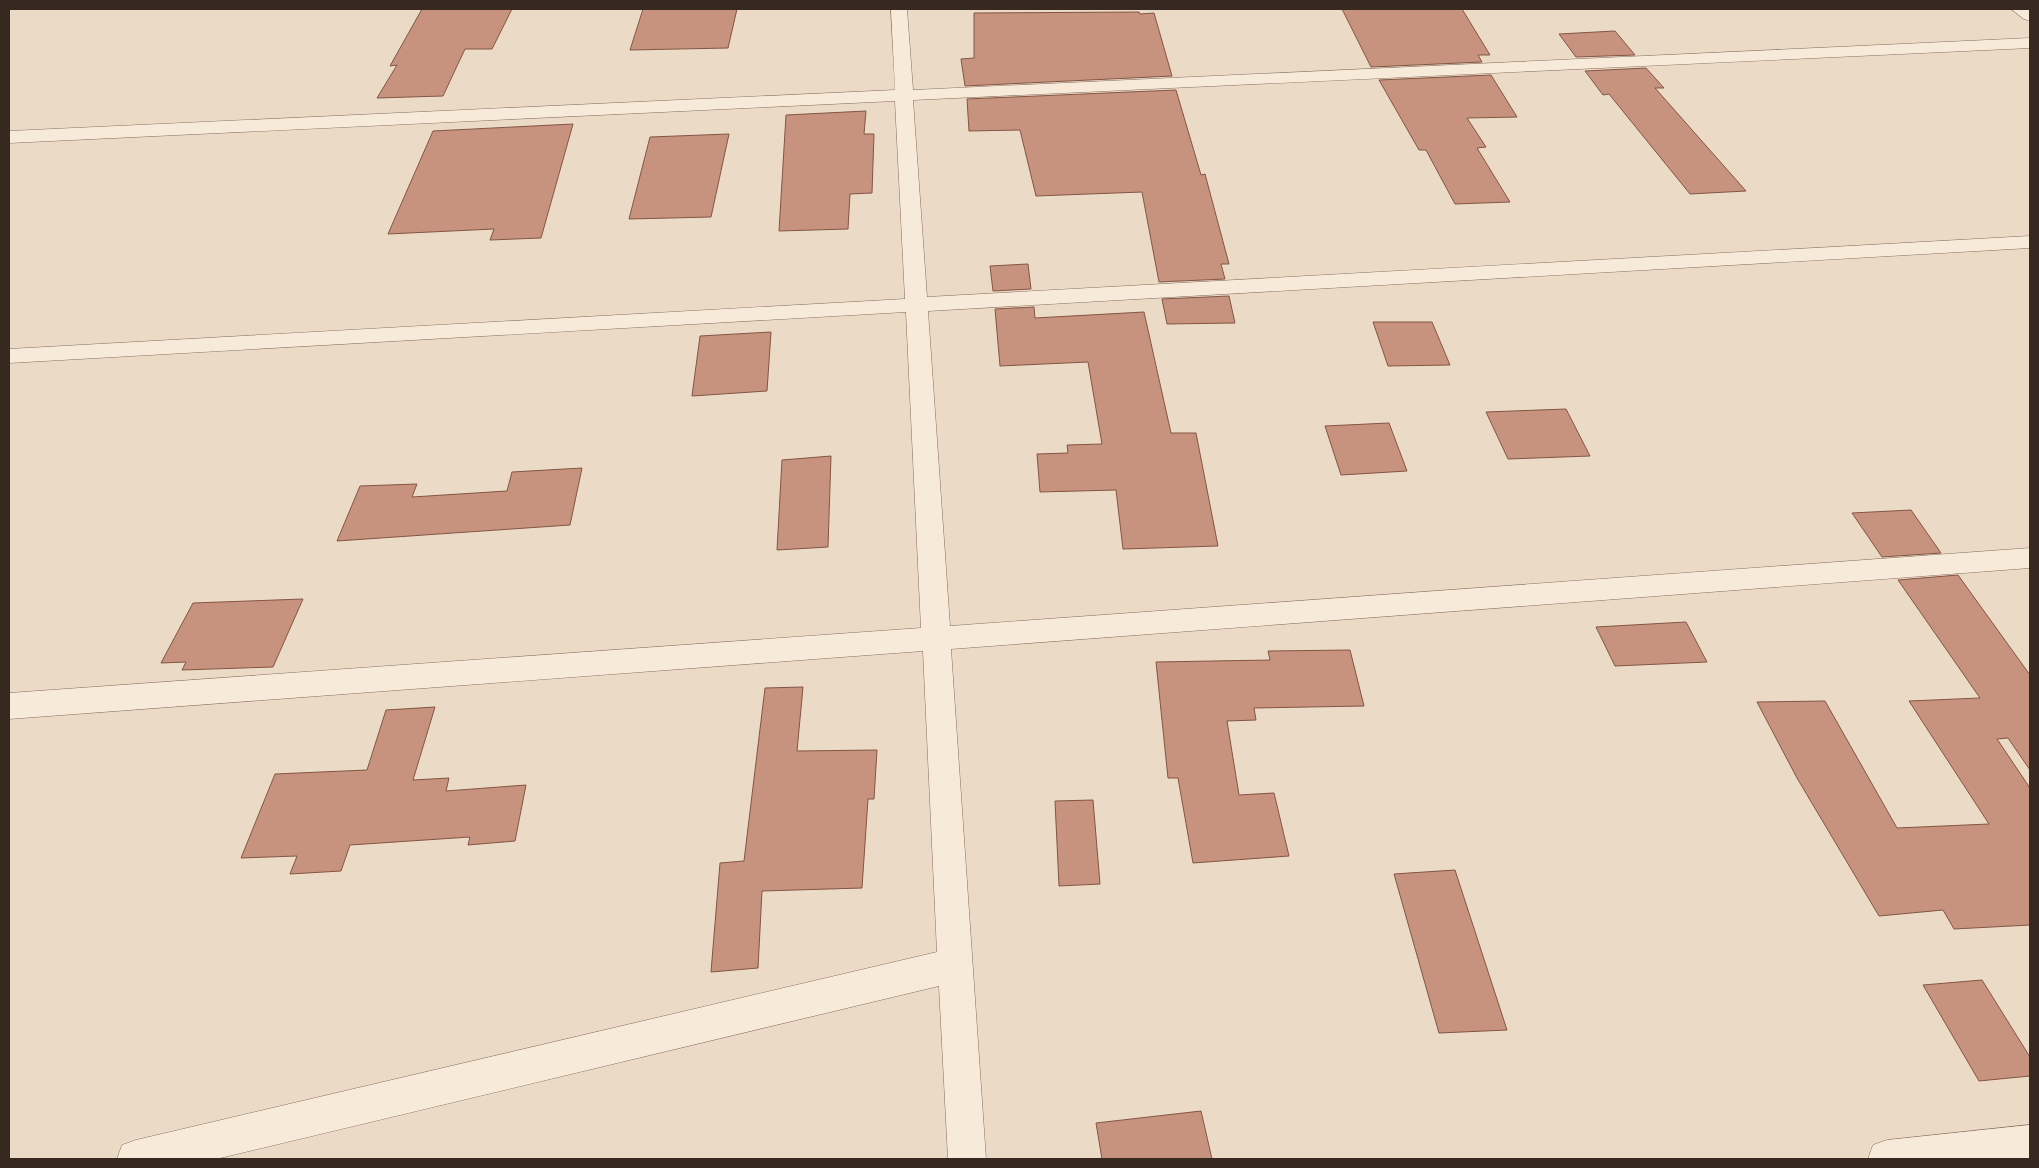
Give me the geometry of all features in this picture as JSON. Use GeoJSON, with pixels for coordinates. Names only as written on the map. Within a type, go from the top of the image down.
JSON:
{"type":"FeatureCollection","features":[{"type":"Feature","properties":{"kind":"street"},"geometry":{"type":"LineString","coordinates":[[899,9],[967,1159]]}},
{"type":"Feature","properties":{"kind":"street"},"geometry":{"type":"LineString","coordinates":[[2019,9],[2030,16]]}},
{"type":"Feature","properties":{"kind":"street"},"geometry":{"type":"LineString","coordinates":[[9,137],[2030,43]]}},
{"type":"Feature","properties":{"kind":"street"},"geometry":{"type":"LineString","coordinates":[[9,356],[2030,242]]}},
{"type":"Feature","properties":{"kind":"street"},"geometry":{"type":"LineString","coordinates":[[9,706],[2030,558]]}},
{"type":"Feature","properties":{"kind":"street"},"geometry":{"type":"LineString","coordinates":[[136,1159],[955,965]]}},
{"type":"Feature","properties":{"kind":"street"},"geometry":{"type":"LineString","coordinates":[[1886,1159],[2030,1144]]}},
{"type":"Feature","properties":{"kind":"building"},"geometry":{"type":"Polygon","coordinates":[[[422,9],[512,9],[492,49],[465,49],[443,96],[377,98],[397,65],[390,66],[422,9]]]}},
{"type":"Feature","properties":{"kind":"building"},"geometry":{"type":"Polygon","coordinates":[[[643,9],[737,9],[728,48],[630,50],[643,9]]]}},
{"type":"Feature","properties":{"kind":"building"},"geometry":{"type":"Polygon","coordinates":[[[1342,9],[1462,9],[1490,55],[1478,55],[1482,62],[1371,67],[1342,9]]]}},
{"type":"Feature","properties":{"kind":"building"},"geometry":{"type":"Polygon","coordinates":[[[1139,12],[1140,14],[1154,13],[1172,76],[965,86],[961,59],[974,58],[974,13],[1139,12]]]}},
{"type":"Feature","properties":{"kind":"building"},"geometry":{"type":"Polygon","coordinates":[[[1615,31],[1635,55],[1576,57],[1559,34],[1615,31]]]}},
{"type":"Feature","properties":{"kind":"building"},"geometry":{"type":"Polygon","coordinates":[[[1646,68],[1664,88],[1655,88],[1746,191],[1690,194],[1609,94],[1603,95],[1585,71],[1646,68]]]}},
{"type":"Feature","properties":{"kind":"building"},"geometry":{"type":"Polygon","coordinates":[[[1491,75],[1517,117],[1467,118],[1486,147],[1477,148],[1510,202],[1455,204],[1426,150],[1419,150],[1379,80],[1491,75]]]}},
{"type":"Feature","properties":{"kind":"building"},"geometry":{"type":"Polygon","coordinates":[[[1176,90],[1201,175],[1205,174],[1229,264],[1221,264],[1225,279],[1159,282],[1142,192],[1036,196],[1020,130],[969,131],[967,99],[1176,90]]]}},
{"type":"Feature","properties":{"kind":"building"},"geometry":{"type":"Polygon","coordinates":[[[866,111],[864,134],[874,134],[872,193],[850,194],[848,229],[779,231],[786,115],[866,111]]]}},
{"type":"Feature","properties":{"kind":"building"},"geometry":{"type":"Polygon","coordinates":[[[573,124],[541,238],[490,240],[494,229],[388,234],[433,131],[573,124]]]}},
{"type":"Feature","properties":{"kind":"building"},"geometry":{"type":"Polygon","coordinates":[[[729,134],[711,217],[629,219],[650,137],[729,134]]]}},
{"type":"Feature","properties":{"kind":"building"},"geometry":{"type":"Polygon","coordinates":[[[1028,264],[1031,289],[993,291],[990,266],[1028,264]]]}},
{"type":"Feature","properties":{"kind":"building"},"geometry":{"type":"Polygon","coordinates":[[[1229,296],[1235,323],[1167,324],[1162,299],[1229,296]]]}},
{"type":"Feature","properties":{"kind":"building"},"geometry":{"type":"Polygon","coordinates":[[[1034,307],[1035,318],[1144,312],[1171,433],[1196,433],[1218,546],[1123,549],[1116,490],[1040,492],[1037,454],[1068,453],[1067,445],[1102,444],[1088,362],[1000,366],[995,309],[1034,307]]]}},
{"type":"Feature","properties":{"kind":"building"},"geometry":{"type":"Polygon","coordinates":[[[1373,322],[1432,322],[1450,365],[1388,366],[1373,322]]]}},
{"type":"Feature","properties":{"kind":"building"},"geometry":{"type":"Polygon","coordinates":[[[771,332],[767,391],[692,396],[700,336],[771,332]]]}},
{"type":"Feature","properties":{"kind":"building"},"geometry":{"type":"Polygon","coordinates":[[[1566,409],[1590,456],[1508,459],[1486,412],[1566,409]]]}},
{"type":"Feature","properties":{"kind":"building"},"geometry":{"type":"Polygon","coordinates":[[[1389,423],[1407,471],[1341,475],[1325,426],[1389,423]]]}},
{"type":"Feature","properties":{"kind":"building"},"geometry":{"type":"Polygon","coordinates":[[[831,456],[828,547],[777,550],[782,460],[831,456]]]}},
{"type":"Feature","properties":{"kind":"building"},"geometry":{"type":"Polygon","coordinates":[[[582,468],[570,525],[337,541],[360,486],[417,484],[412,497],[507,491],[512,472],[582,468]]]}},
{"type":"Feature","properties":{"kind":"building"},"geometry":{"type":"Polygon","coordinates":[[[1911,510],[1941,553],[1882,557],[1852,513],[1911,510]]]}},
{"type":"Feature","properties":{"kind":"building"},"geometry":{"type":"Polygon","coordinates":[[[1958,575],[2030,675],[2030,770],[2008,738],[1997,739],[2030,788],[2030,925],[1954,929],[1943,910],[1879,916],[1797,778],[1757,702],[1825,701],[1897,828],[1989,824],[1909,701],[1980,698],[1898,580],[1958,575]]]}},
{"type":"Feature","properties":{"kind":"building"},"geometry":{"type":"Polygon","coordinates":[[[303,599],[273,667],[182,670],[186,662],[161,663],[193,603],[303,599]]]}},
{"type":"Feature","properties":{"kind":"building"},"geometry":{"type":"Polygon","coordinates":[[[1686,622],[1707,662],[1615,666],[1596,627],[1686,622]]]}},
{"type":"Feature","properties":{"kind":"building"},"geometry":{"type":"Polygon","coordinates":[[[1350,650],[1364,706],[1254,708],[1256,720],[1227,721],[1239,795],[1274,793],[1289,856],[1193,863],[1178,778],[1168,778],[1156,662],[1270,660],[1268,651],[1350,650]]]}},
{"type":"Feature","properties":{"kind":"building"},"geometry":{"type":"Polygon","coordinates":[[[803,687],[797,751],[877,750],[874,799],[868,799],[862,888],[762,891],[758,968],[711,972],[720,863],[744,861],[765,688],[803,687]]]}},
{"type":"Feature","properties":{"kind":"building"},"geometry":{"type":"Polygon","coordinates":[[[435,707],[413,780],[449,778],[446,791],[526,785],[515,841],[468,845],[470,837],[350,845],[341,871],[290,874],[297,856],[241,858],[275,774],[367,770],[386,710],[435,707]]]}},
{"type":"Feature","properties":{"kind":"building"},"geometry":{"type":"Polygon","coordinates":[[[1093,800],[1100,884],[1059,886],[1055,801],[1093,800]]]}},
{"type":"Feature","properties":{"kind":"building"},"geometry":{"type":"Polygon","coordinates":[[[1455,870],[1507,1030],[1439,1033],[1394,874],[1455,870]]]}},
{"type":"Feature","properties":{"kind":"building"},"geometry":{"type":"Polygon","coordinates":[[[1982,980],[2030,1057],[2030,1076],[1979,1081],[1923,985],[1982,980]]]}},
{"type":"Feature","properties":{"kind":"building"},"geometry":{"type":"Polygon","coordinates":[[[1201,1111],[1212,1159],[1102,1159],[1096,1123],[1201,1111]]]}}]}
